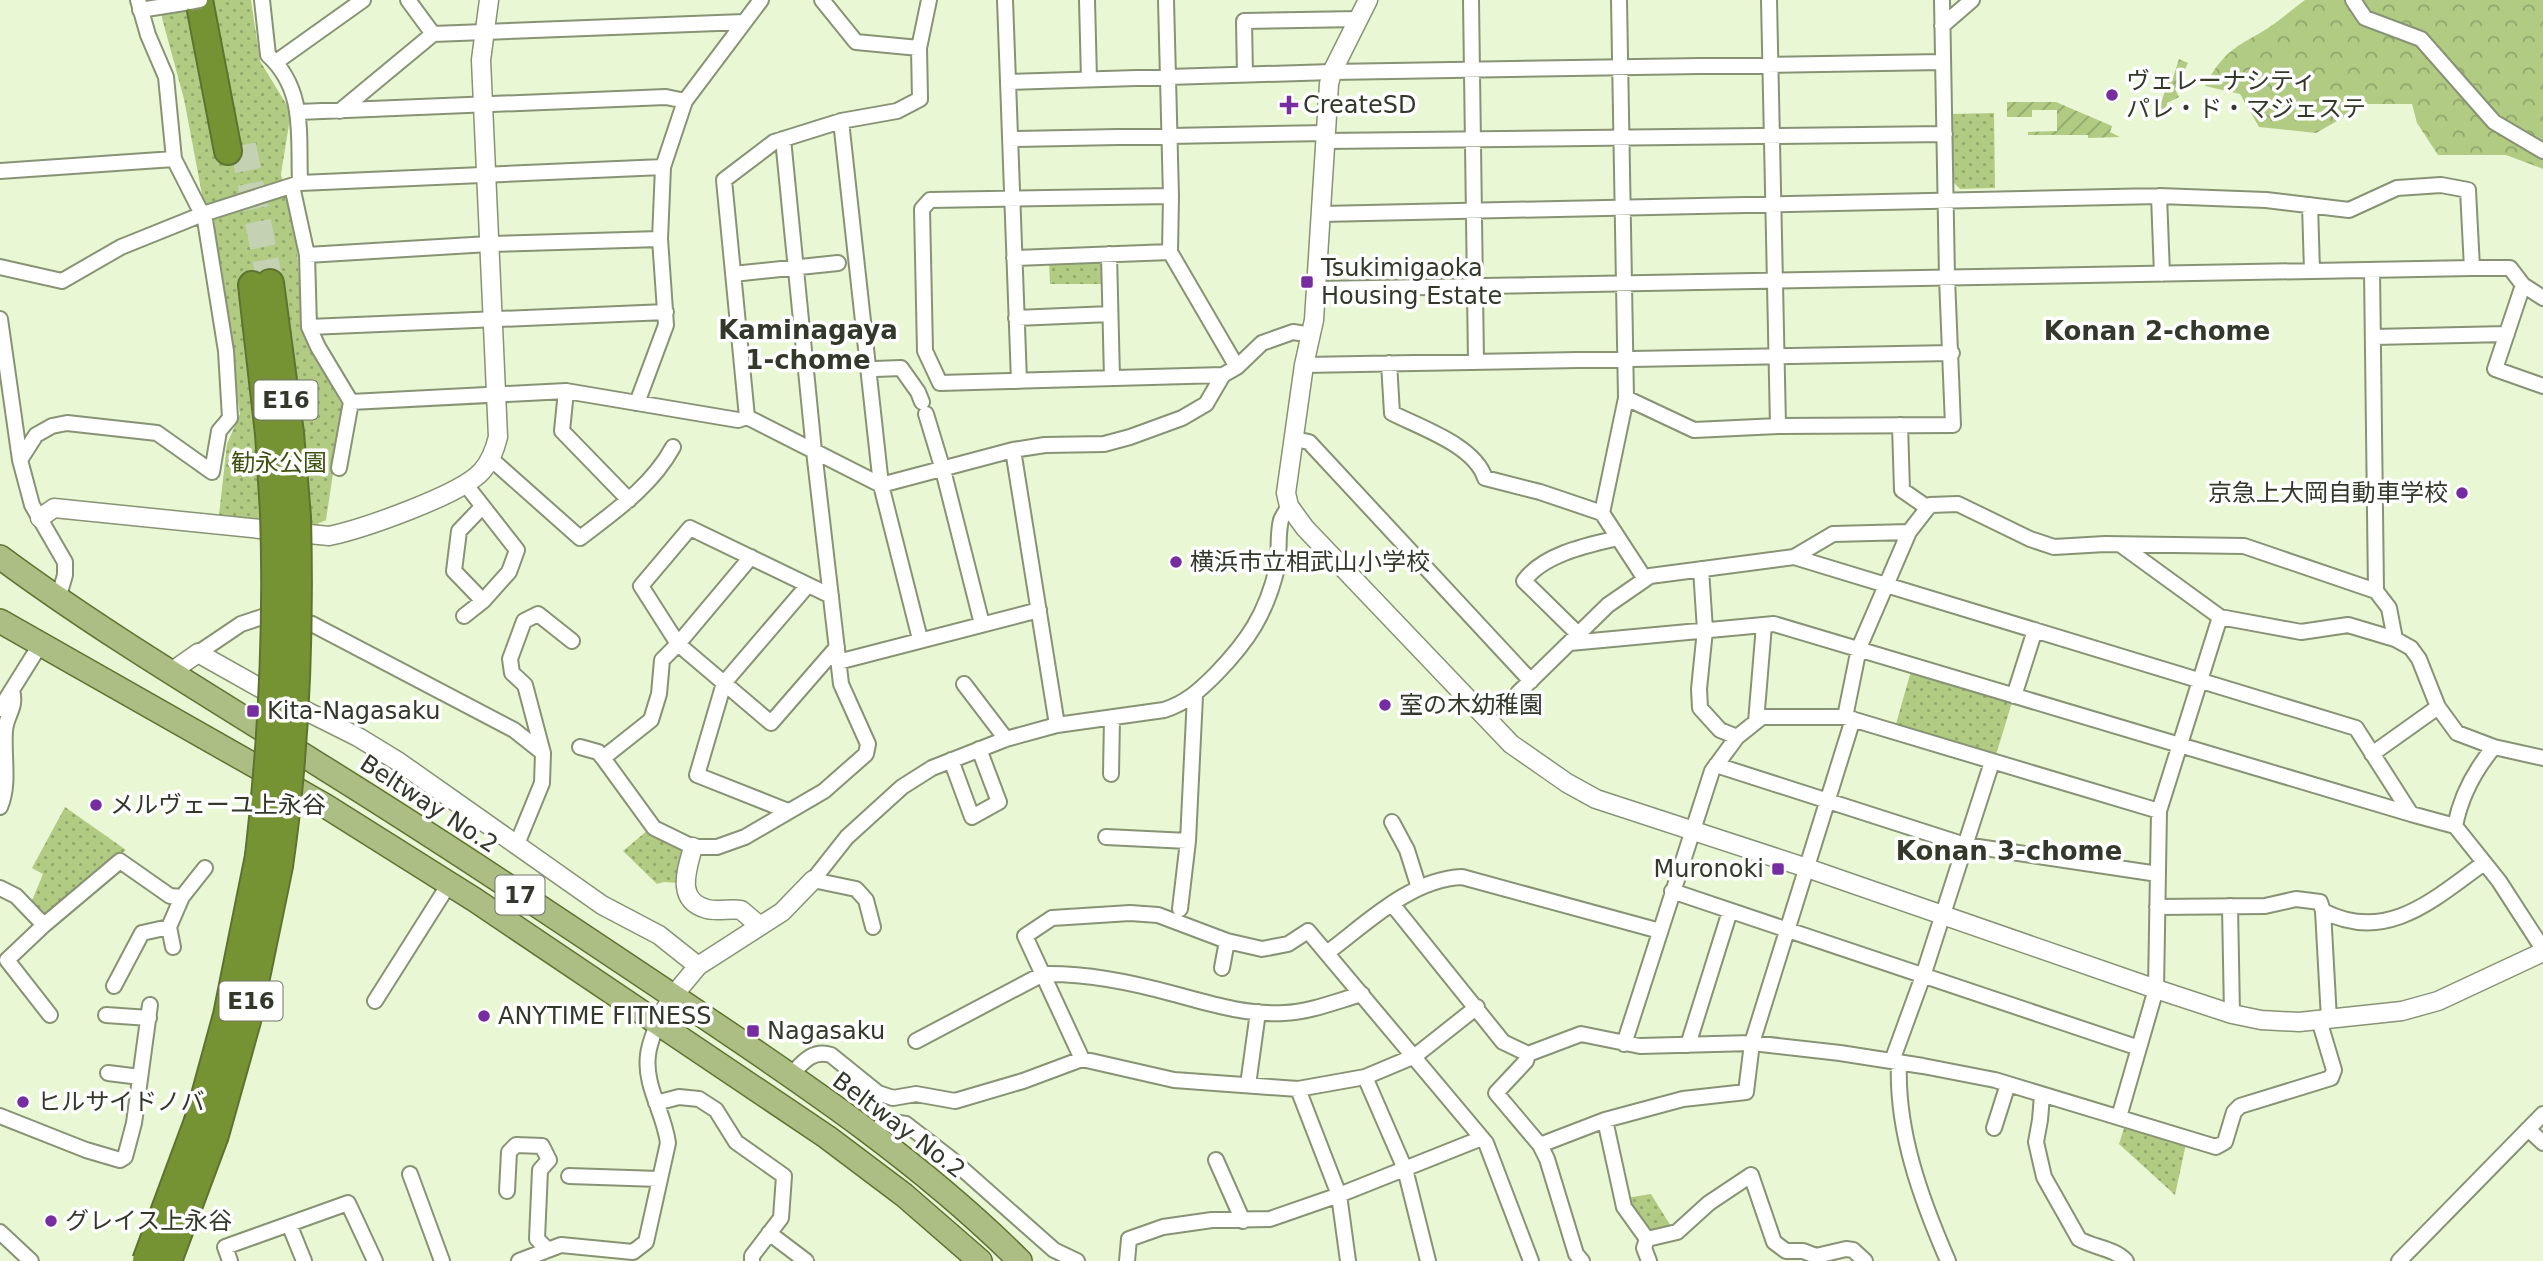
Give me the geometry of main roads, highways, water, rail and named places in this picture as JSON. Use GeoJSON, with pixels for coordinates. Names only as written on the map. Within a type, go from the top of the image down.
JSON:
{"type":"FeatureCollection","features":[{"type":"Feature","properties":{"kind":"highway"},"geometry":{"type":"LineString","coordinates":[[196,1],[236,148],[217,0]]}},
{"type":"Feature","properties":{"kind":"highway","name":"E16"},"geometry":{"type":"LineString","coordinates":[[146,1261],[207,1128],[247,1021],[269,861],[286,818],[299,610],[286,515],[287,409],[261,284]]}},
{"type":"Feature","properties":{"kind":"highway","name":"E16"},"geometry":{"type":"LineString","coordinates":[[168,1261],[207,1128]]}},
{"type":"Feature","properties":{"kind":"main road","name":"Beltway No.2"},"geometry":{"type":"LineString","coordinates":[[0,557],[58,599],[171,673],[388,808],[790,1076],[872,1135],[961,1205],[1020,1261]]}},
{"type":"Feature","properties":{"kind":"main road","name":"17"},"geometry":{"type":"LineString","coordinates":[[0,621],[324,805],[449,884],[835,1144],[904,1195],[980,1261]]}},
{"type":"Feature","properties":{"kind":"tunnel"},"geometry":{"type":"LineString","coordinates":[[243,145],[270,283]]}},
{"type":"Feature","properties":{"kind":"place","name":"ヴェレーナシティ パレ・ド・マジェステ"},"geometry":{"type":"Point","coordinates":[2112,95]}},
{"type":"Feature","properties":{"kind":"place","name":"CreateSD"},"geometry":{"type":"Point","coordinates":[1289,105]}},
{"type":"Feature","properties":{"kind":"place","name":"Tsukimigaoka Housing Estate"},"geometry":{"type":"Point","coordinates":[1307,282]}},
{"type":"Feature","properties":{"kind":"place","name":"京急上大岡自動車学校"},"geometry":{"type":"Point","coordinates":[2462,493]}},
{"type":"Feature","properties":{"kind":"place","name":"横浜市立相武山小学校"},"geometry":{"type":"Point","coordinates":[1176,562]}},
{"type":"Feature","properties":{"kind":"place","name":"室の木幼稚園"},"geometry":{"type":"Point","coordinates":[1385,705]}},
{"type":"Feature","properties":{"kind":"place","name":"Kita-Nagasaku"},"geometry":{"type":"Point","coordinates":[253,711]}},
{"type":"Feature","properties":{"kind":"place","name":"メルヴェーユ上永谷"},"geometry":{"type":"Point","coordinates":[96,805]}},
{"type":"Feature","properties":{"kind":"place","name":"Muronoki"},"geometry":{"type":"Point","coordinates":[1778,869]}},
{"type":"Feature","properties":{"kind":"place","name":"ANYTIME FITNESS"},"geometry":{"type":"Point","coordinates":[484,1016]}},
{"type":"Feature","properties":{"kind":"place","name":"Nagasaku"},"geometry":{"type":"Point","coordinates":[753,1031]}},
{"type":"Feature","properties":{"kind":"place","name":"ヒルサイドノバ"},"geometry":{"type":"Point","coordinates":[23,1102]}},
{"type":"Feature","properties":{"kind":"place","name":"グレイス上永谷"},"geometry":{"type":"Point","coordinates":[51,1221]}},
{"type":"Feature","properties":{"kind":"district","name":"Konan 2-chome"},"geometry":{"type":"Point","coordinates":[2157,331]}},
{"type":"Feature","properties":{"kind":"district","name":"Kaminagaya 1-chome"},"geometry":{"type":"Point","coordinates":[808,345]}},
{"type":"Feature","properties":{"kind":"district","name":"Konan 3-chome"},"geometry":{"type":"Point","coordinates":[2009,851]}},
{"type":"Feature","properties":{"kind":"park label","name":"勧永公園"},"geometry":{"type":"Point","coordinates":[279,463]}}]}
